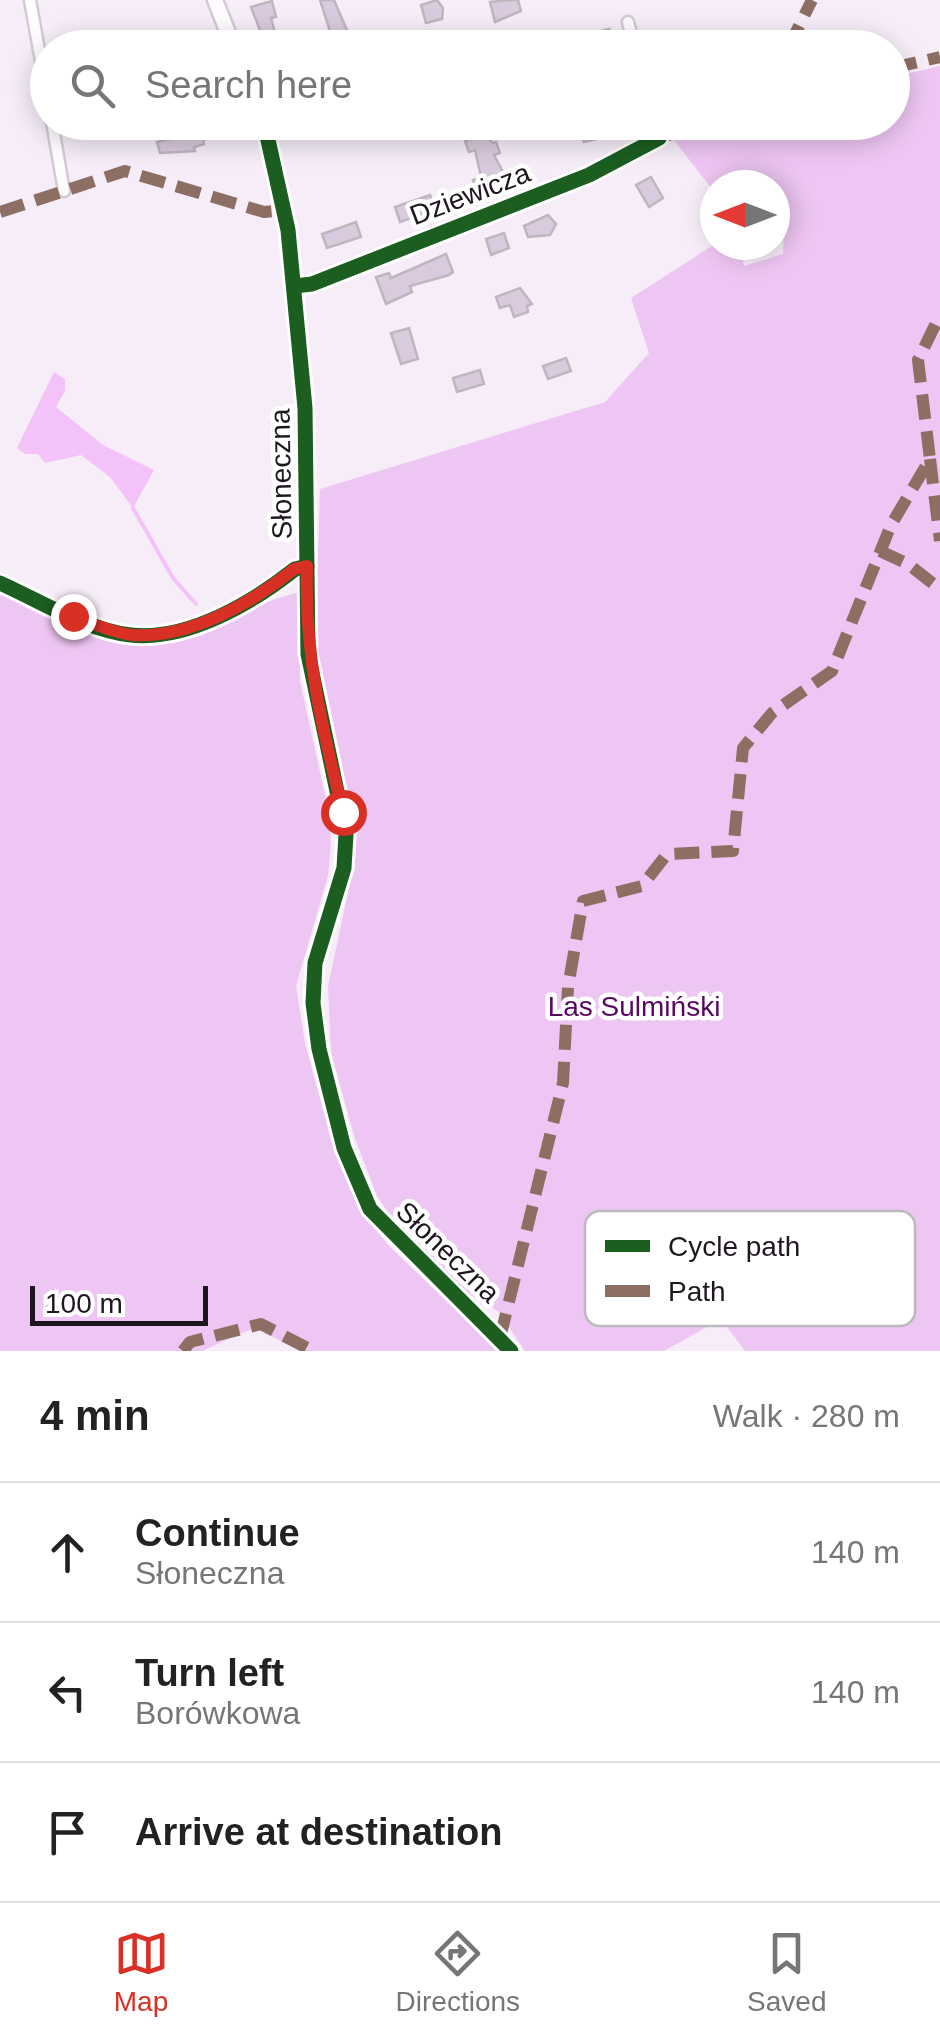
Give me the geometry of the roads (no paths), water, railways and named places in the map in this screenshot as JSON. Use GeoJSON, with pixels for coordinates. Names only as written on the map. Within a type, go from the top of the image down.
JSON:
{"type":"FeatureCollection","features":[{"type":"Feature","properties":{"kind":"street"},"geometry":{"type":"LineString","coordinates":[[30,0],[35,30]]}},
{"type":"Feature","properties":{"kind":"street"},"geometry":{"type":"LineString","coordinates":[[216,0],[227,30]]}},
{"type":"Feature","properties":{"kind":"street"},"geometry":{"type":"LineString","coordinates":[[628,22],[630,30]]}},
{"type":"Feature","properties":{"kind":"street"},"geometry":{"type":"LineString","coordinates":[[55,140],[64,191]]}},
{"type":"Feature","properties":{"kind":"street","name":"Słoneczna"},"geometry":{"type":"LineString","coordinates":[[269,140],[282,193],[295,286],[305,408],[308,654],[346,834],[344,868],[312,990],[317,1038],[340,1136],[355,1180],[375,1216],[511,1351]]}},
{"type":"Feature","properties":{"kind":"street","name":"Dziewicza"},"geometry":{"type":"LineString","coordinates":[[295,286],[312,284],[589,175],[655,140]]}},
{"type":"Feature","properties":{"kind":"street"},"geometry":{"type":"LineString","coordinates":[[0,583],[91,623],[128,635],[158,636],[219,615],[294,569],[307,566]]}},
{"type":"Feature","properties":{"kind":"waterway"},"geometry":{"type":"LineString","coordinates":[[133,508],[173,578],[196,604]]}},
{"type":"Feature","properties":{"kind":"park label","name":"Las Sulmiński"},"geometry":{"type":"Point","coordinates":[634,1006]}}]}
